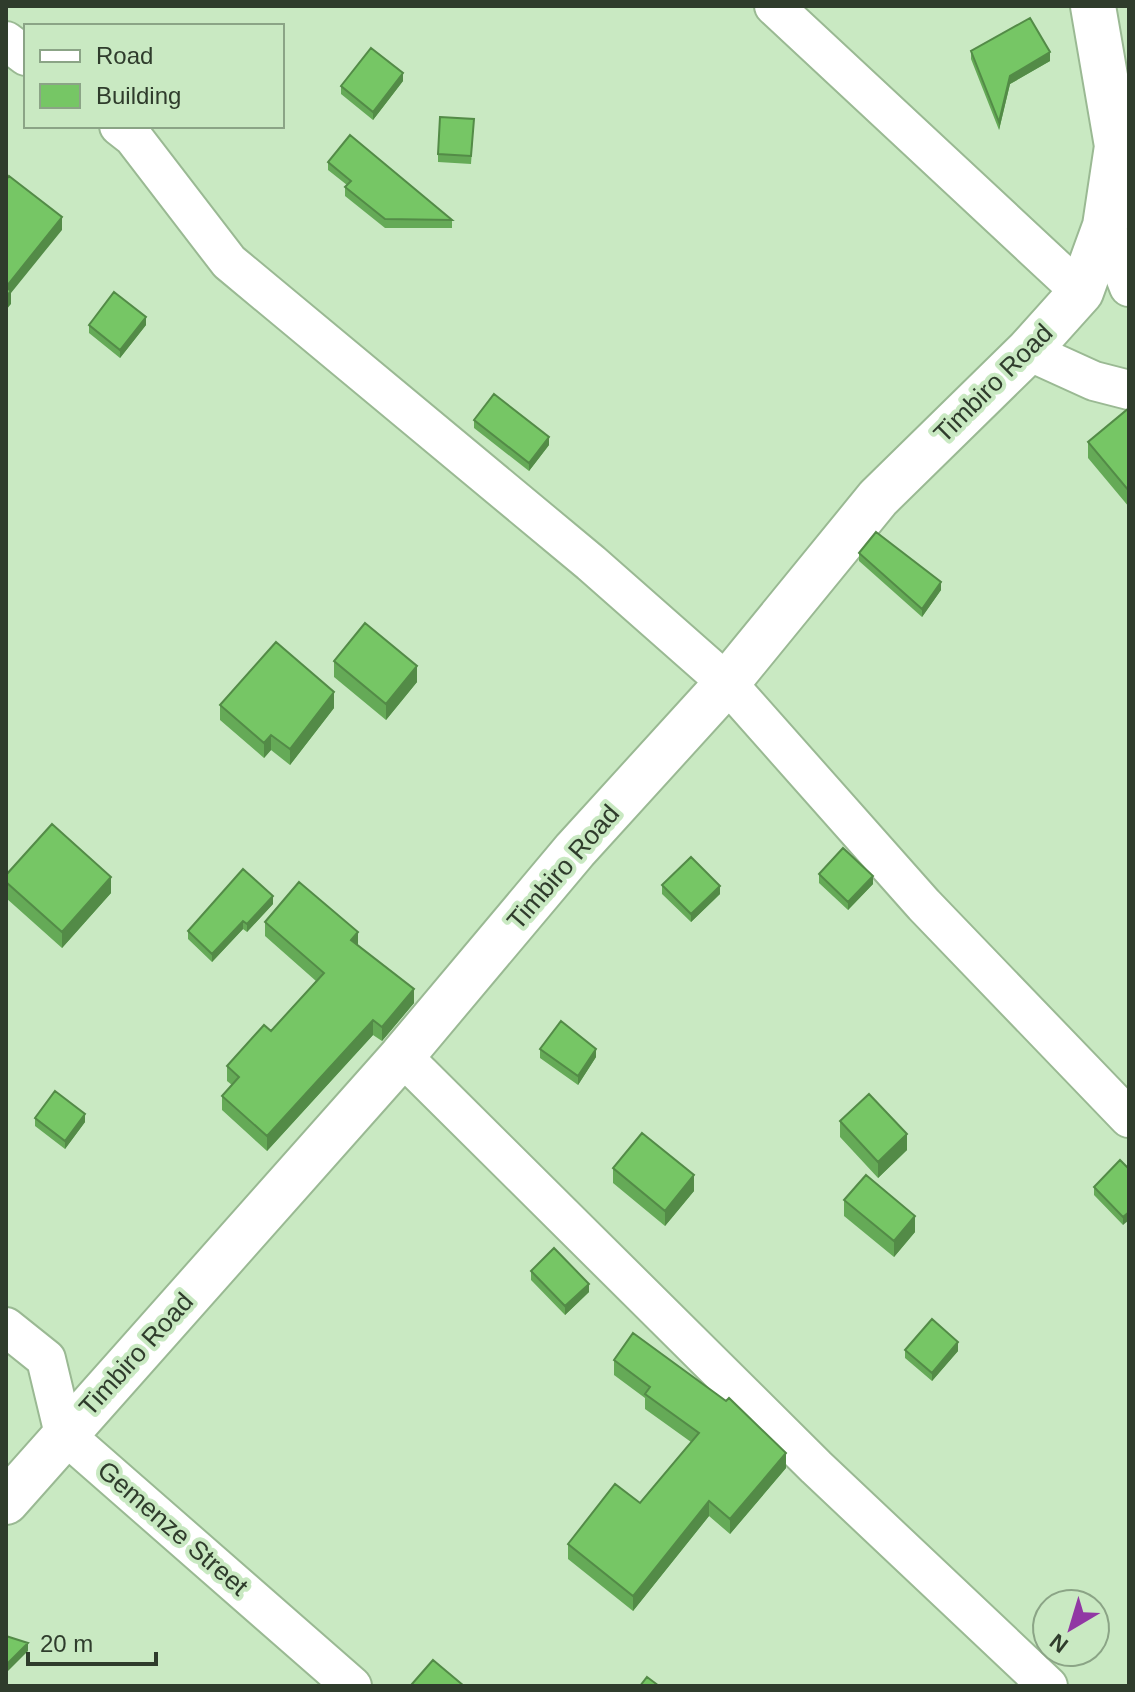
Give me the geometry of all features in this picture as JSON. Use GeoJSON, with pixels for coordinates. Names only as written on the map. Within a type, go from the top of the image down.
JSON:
{"type":"FeatureCollection","features":[{"type":"Feature","properties":{"kind":"main road","name":"Timbiro Road"},"geometry":{"type":"LineString","coordinates":[[6,1502],[402,1056],[575,850],[727,683],[878,498],[1028,351],[1081,292],[1105,226],[1117,146],[1093,6]]}},
{"type":"Feature","properties":{"kind":"street"},"geometry":{"type":"LineString","coordinates":[[774,6],[1081,292]]}},
{"type":"Feature","properties":{"kind":"street"},"geometry":{"type":"LineString","coordinates":[[6,41],[24,54]]}},
{"type":"Feature","properties":{"kind":"street"},"geometry":{"type":"LineString","coordinates":[[122,128],[133,137],[229,262],[591,563],[727,683],[924,905],[1129,1118]]}},
{"type":"Feature","properties":{"kind":"street"},"geometry":{"type":"LineString","coordinates":[[1105,226],[1129,287]]}},
{"type":"Feature","properties":{"kind":"street"},"geometry":{"type":"LineString","coordinates":[[1028,351],[1094,381],[1129,390]]}},
{"type":"Feature","properties":{"kind":"street"},"geometry":{"type":"LineString","coordinates":[[402,1056],[816,1467],[1048,1686]]}},
{"type":"Feature","properties":{"kind":"street"},"geometry":{"type":"LineString","coordinates":[[6,1327],[46,1359],[64,1434]]}},
{"type":"Feature","properties":{"kind":"street","name":"Gemenze Street"},"geometry":{"type":"LineString","coordinates":[[64,1434],[352,1686]]}},
{"type":"Feature","properties":{"kind":"building"},"geometry":{"type":"Polygon","coordinates":[[[1030,18],[1050,52],[1010,76],[999,122],[971,51],[1030,18]]]}},
{"type":"Feature","properties":{"kind":"building"},"geometry":{"type":"Polygon","coordinates":[[[371,48],[403,73],[373,112],[341,86],[371,48]]]}},
{"type":"Feature","properties":{"kind":"building"},"geometry":{"type":"Polygon","coordinates":[[[440,117],[474,119],[471,156],[438,154],[440,117]]]}},
{"type":"Feature","properties":{"kind":"building"},"geometry":{"type":"Polygon","coordinates":[[[350,135],[452,220],[385,219],[345,187],[351,181],[328,162],[350,135]]]}},
{"type":"Feature","properties":{"kind":"building"},"geometry":{"type":"Polygon","coordinates":[[[9,176],[62,217],[6,287],[6,180],[9,176]]]}},
{"type":"Feature","properties":{"kind":"building"},"geometry":{"type":"Polygon","coordinates":[[[114,292],[146,317],[120,350],[89,325],[114,292]]]}},
{"type":"Feature","properties":{"kind":"building"},"geometry":{"type":"Polygon","coordinates":[[[494,394],[549,437],[529,463],[474,420],[494,394]]]}},
{"type":"Feature","properties":{"kind":"building"},"geometry":{"type":"Polygon","coordinates":[[[1129,408],[1129,491],[1088,442],[1129,408]]]}},
{"type":"Feature","properties":{"kind":"building"},"geometry":{"type":"Polygon","coordinates":[[[876,532],[941,582],[922,609],[859,553],[876,532]]]}},
{"type":"Feature","properties":{"kind":"building"},"geometry":{"type":"Polygon","coordinates":[[[365,623],[417,666],[386,704],[334,661],[365,623]]]}},
{"type":"Feature","properties":{"kind":"building"},"geometry":{"type":"Polygon","coordinates":[[[276,642],[334,692],[290,749],[271,735],[264,743],[220,705],[276,642]]]}},
{"type":"Feature","properties":{"kind":"building"},"geometry":{"type":"Polygon","coordinates":[[[52,824],[111,877],[62,932],[6,882],[6,875],[52,824]]]}},
{"type":"Feature","properties":{"kind":"building"},"geometry":{"type":"Polygon","coordinates":[[[843,848],[873,876],[848,902],[819,874],[843,848]]]}},
{"type":"Feature","properties":{"kind":"building"},"geometry":{"type":"Polygon","coordinates":[[[691,857],[720,886],[691,914],[662,885],[691,857]]]}},
{"type":"Feature","properties":{"kind":"building"},"geometry":{"type":"Polygon","coordinates":[[[243,869],[273,896],[247,924],[243,921],[212,954],[188,931],[243,869]]]}},
{"type":"Feature","properties":{"kind":"building"},"geometry":{"type":"Polygon","coordinates":[[[299,882],[358,932],[351,940],[414,989],[382,1027],[373,1020],[267,1136],[222,1096],[239,1077],[227,1066],[264,1025],[271,1031],[324,973],[265,922],[299,882]]]}},
{"type":"Feature","properties":{"kind":"building"},"geometry":{"type":"Polygon","coordinates":[[[561,1021],[596,1049],[578,1076],[540,1049],[561,1021]]]}},
{"type":"Feature","properties":{"kind":"building"},"geometry":{"type":"Polygon","coordinates":[[[55,1091],[85,1114],[65,1141],[35,1118],[55,1091]]]}},
{"type":"Feature","properties":{"kind":"building"},"geometry":{"type":"Polygon","coordinates":[[[869,1094],[907,1134],[878,1162],[840,1121],[869,1094]]]}},
{"type":"Feature","properties":{"kind":"building"},"geometry":{"type":"Polygon","coordinates":[[[642,1133],[694,1175],[665,1211],[613,1168],[642,1133]]]}},
{"type":"Feature","properties":{"kind":"building"},"geometry":{"type":"Polygon","coordinates":[[[1120,1160],[1129,1169],[1129,1212],[1123,1217],[1094,1187],[1120,1160]]]}},
{"type":"Feature","properties":{"kind":"building"},"geometry":{"type":"Polygon","coordinates":[[[866,1175],[915,1216],[894,1241],[844,1200],[866,1175]]]}},
{"type":"Feature","properties":{"kind":"building"},"geometry":{"type":"Polygon","coordinates":[[[554,1248],[589,1284],[565,1306],[531,1271],[554,1248]]]}},
{"type":"Feature","properties":{"kind":"building"},"geometry":{"type":"Polygon","coordinates":[[[932,1319],[958,1342],[932,1373],[905,1350],[932,1319]]]}},
{"type":"Feature","properties":{"kind":"building"},"geometry":{"type":"Polygon","coordinates":[[[633,1333],[726,1401],[729,1398],[786,1453],[730,1519],[709,1501],[633,1596],[568,1544],[615,1484],[640,1503],[699,1433],[645,1394],[650,1387],[614,1360],[633,1333]]]}},
{"type":"Feature","properties":{"kind":"building"},"geometry":{"type":"Polygon","coordinates":[[[6,1636],[28,1643],[6,1665],[6,1636]]]}},
{"type":"Feature","properties":{"kind":"building"},"geometry":{"type":"Polygon","coordinates":[[[433,1660],[464,1686],[414,1686],[412,1684],[433,1660]]]}},
{"type":"Feature","properties":{"kind":"building"},"geometry":{"type":"Polygon","coordinates":[[[647,1677],[659,1686],[640,1686],[647,1677]]]}}]}
